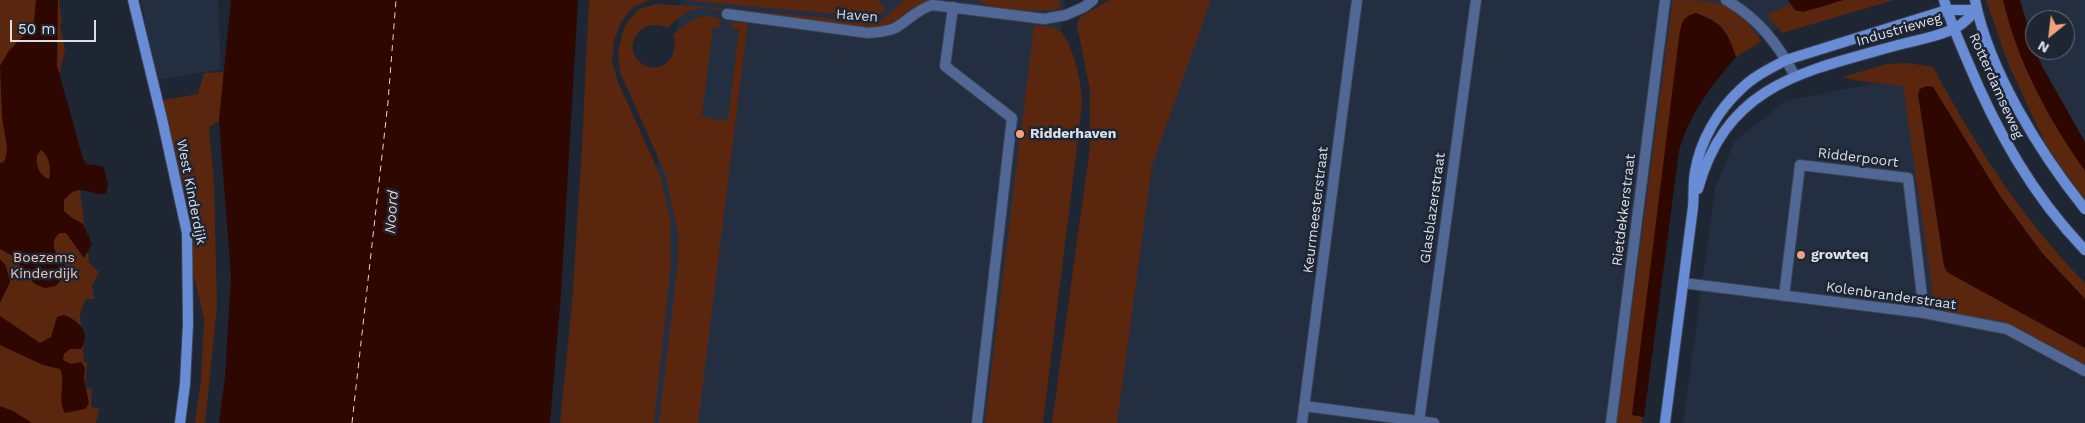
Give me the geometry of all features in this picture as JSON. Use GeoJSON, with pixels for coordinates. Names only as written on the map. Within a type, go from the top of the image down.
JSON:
{"type":"FeatureCollection","features":[{"type":"Feature","properties":{"kind":"street","name":"West Kinderdijk"},"geometry":{"type":"LineString","coordinates":[[133,0],[187,233],[188,324],[185,384],[180,423]]}},
{"type":"Feature","properties":{"kind":"street","name":"Haven"},"geometry":{"type":"LineString","coordinates":[[727,14],[868,33],[883,32],[895,28],[921,8],[932,5],[1044,19],[1066,15],[1084,7],[1093,0]]}},
{"type":"Feature","properties":{"kind":"street","name":"Keurmeesterstraat"},"geometry":{"type":"LineString","coordinates":[[1302,423],[1357,0]]}},
{"type":"Feature","properties":{"kind":"street","name":"Glasblazerstraat"},"geometry":{"type":"LineString","coordinates":[[1418,421],[1476,0]]}},
{"type":"Feature","properties":{"kind":"street","name":"Rietdekkerstraat"},"geometry":{"type":"LineString","coordinates":[[1611,423],[1665,0]]}},
{"type":"Feature","properties":{"kind":"street"},"geometry":{"type":"LineString","coordinates":[[1726,0],[1743,10],[1764,28],[1795,76]]}},
{"type":"Feature","properties":{"kind":"street","name":"Industrieweg"},"geometry":{"type":"LineString","coordinates":[[1665,423],[1693,207],[1695,172],[1707,133],[1723,110],[1741,88],[1765,71],[1786,60],[1945,5],[1976,5]]}},
{"type":"Feature","properties":{"kind":"street","name":"Rotterdamseweg"},"geometry":{"type":"LineString","coordinates":[[1945,5],[1987,107],[2009,149],[2039,195],[2085,250]]}},
{"type":"Feature","properties":{"kind":"street","name":"Industrieweg"},"geometry":{"type":"LineString","coordinates":[[1693,207],[1702,174],[1719,136],[1743,108],[1774,86],[1795,76],[1955,29],[1976,5]]}},
{"type":"Feature","properties":{"kind":"street","name":"Rotterdamseweg"},"geometry":{"type":"LineString","coordinates":[[1976,5],[2000,71],[2032,134],[2062,180],[2085,209]]}},
{"type":"Feature","properties":{"kind":"street"},"geometry":{"type":"LineString","coordinates":[[953,7],[946,66],[1012,118],[977,423]]}},
{"type":"Feature","properties":{"kind":"street","name":"Ridderpoort"},"geometry":{"type":"LineString","coordinates":[[1784,296],[1800,165],[1908,178],[1924,313]]}},
{"type":"Feature","properties":{"kind":"street","name":"Kolenbranderstraat"},"geometry":{"type":"LineString","coordinates":[[1683,283],[1924,313],[2007,329],[2085,371]]}},
{"type":"Feature","properties":{"kind":"street"},"geometry":{"type":"LineString","coordinates":[[1304,406],[1434,423]]}},
{"type":"Feature","properties":{"kind":"shaded area"},"geometry":{"type":"Polygon","coordinates":[[[141,0],[218,0],[221,69],[157,80],[141,0]]]}},
{"type":"Feature","properties":{"kind":"shaded area"},"geometry":{"type":"Polygon","coordinates":[[[681,0],[1065,0],[1012,423],[619,423],[681,0]]]}},
{"type":"Feature","properties":{"kind":"shaded area"},"geometry":{"type":"Polygon","coordinates":[[[1136,0],[1833,0],[1674,81],[1632,423],[1084,423],[1136,0]]]}},
{"type":"Feature","properties":{"kind":"shaded area"},"geometry":{"type":"Polygon","coordinates":[[[1997,0],[2085,0],[2085,178],[2027,60],[2075,60],[2075,10],[2025,10],[2025,57],[1997,0]]]}},
{"type":"Feature","properties":{"kind":"shaded area"},"geometry":{"type":"Polygon","coordinates":[[[1917,75],[2085,345],[2085,423],[1683,423],[1715,189],[1734,142],[1785,101],[1917,75]]]}},
{"type":"Feature","properties":{"kind":"green space","name":"Boezems Kinderdijk"},"geometry":{"type":"Polygon","coordinates":[[[0,0],[59,0],[62,24],[60,25],[65,50],[59,75],[59,86],[70,111],[89,263],[99,272],[92,286],[94,299],[86,299],[80,313],[84,362],[87,363],[85,388],[92,389],[91,407],[99,408],[96,423],[0,423],[0,0]]]}},
{"type":"Feature","properties":{"kind":"green space"},"geometry":{"type":"Polygon","coordinates":[[[589,0],[649,0],[632,8],[621,22],[614,41],[612,61],[618,82],[660,175],[670,217],[671,263],[654,423],[560,423],[572,304],[589,0]]]}},
{"type":"Feature","properties":{"kind":"green space"},"geometry":{"type":"Polygon","coordinates":[[[682,0],[878,0],[887,11],[870,17],[682,0]]]}},
{"type":"Feature","properties":{"kind":"green space"},"geometry":{"type":"Polygon","coordinates":[[[904,0],[934,0],[918,5],[891,23],[875,29],[702,8],[687,12],[668,28],[659,25],[650,26],[642,29],[637,34],[633,41],[635,56],[648,67],[656,68],[662,66],[672,57],[675,43],[673,35],[683,26],[695,19],[707,16],[720,20],[721,27],[713,27],[702,116],[711,118],[711,120],[728,120],[739,30],[730,28],[733,23],[748,22],[698,423],[659,423],[678,261],[678,233],[665,173],[620,72],[618,51],[625,25],[639,9],[656,4],[872,22],[884,19],[904,0]]]}},
{"type":"Feature","properties":{"kind":"green space"},"geometry":{"type":"Polygon","coordinates":[[[977,0],[1059,0],[1061,8],[1053,10],[1005,9],[984,4],[977,0]]]}},
{"type":"Feature","properties":{"kind":"green space"},"geometry":{"type":"Polygon","coordinates":[[[1110,0],[1211,0],[1152,166],[1117,423],[1052,423],[1090,147],[1090,90],[1077,25],[1080,17],[1110,0]]]}},
{"type":"Feature","properties":{"kind":"green space"},"geometry":{"type":"Polygon","coordinates":[[[1673,0],[1712,2],[1733,9],[1745,20],[1762,41],[1736,57],[1719,23],[1682,23],[1632,415],[1642,417],[1642,423],[1617,423],[1673,0]]]}},
{"type":"Feature","properties":{"kind":"green space"},"geometry":{"type":"Polygon","coordinates":[[[1843,0],[1894,0],[1782,33],[1767,15],[1790,4],[1795,10],[1819,8],[1843,0]]]}},
{"type":"Feature","properties":{"kind":"green space"},"geometry":{"type":"Polygon","coordinates":[[[1986,0],[2003,0],[2025,67],[2052,120],[2085,171],[2085,200],[2047,147],[2008,63],[1986,0]]]}},
{"type":"Feature","properties":{"kind":"green space"},"geometry":{"type":"Polygon","coordinates":[[[1034,25],[1057,29],[1068,42],[1076,63],[1082,102],[1043,423],[985,423],[1034,25]]]}},
{"type":"Feature","properties":{"kind":"green space"},"geometry":{"type":"Polygon","coordinates":[[[1908,63],[1933,67],[1983,153],[2021,208],[2062,259],[2085,283],[2085,299],[2042,253],[2000,196],[1933,87],[1930,86],[1920,89],[1918,94],[1944,266],[1947,272],[2085,348],[2085,364],[2003,321],[1937,311],[1931,307],[1932,287],[1903,86],[1842,77],[1887,64],[1908,63]]]}},
{"type":"Feature","properties":{"kind":"green space"},"geometry":{"type":"Polygon","coordinates":[[[224,72],[219,121],[209,127],[214,185],[217,307],[205,423],[195,423],[201,379],[204,319],[193,272],[189,230],[163,100],[198,94],[204,73],[224,72]]]}},
{"type":"Feature","properties":{"kind":"water"},"geometry":{"type":"Polygon","coordinates":[[[36,0],[58,0],[57,65],[83,159],[86,164],[102,166],[104,168],[108,184],[106,193],[101,194],[80,190],[70,194],[64,200],[64,211],[83,224],[92,244],[84,258],[66,233],[60,233],[56,237],[54,247],[69,270],[56,286],[45,288],[35,284],[11,255],[0,249],[0,163],[4,162],[7,148],[2,117],[0,66],[8,52],[26,33],[34,21],[36,0]],[[41,150],[37,155],[37,166],[42,175],[49,179],[49,163],[41,150]]]}},
{"type":"Feature","properties":{"kind":"water","name":"Noord"},"geometry":{"type":"Polygon","coordinates":[[[231,0],[578,0],[561,293],[550,423],[219,423],[225,377],[231,276],[219,121],[231,0]]]}},
{"type":"Feature","properties":{"kind":"water"},"geometry":{"type":"Polygon","coordinates":[[[1788,0],[1843,0],[1803,12],[1795,10],[1788,0]]]}},
{"type":"Feature","properties":{"kind":"water"},"geometry":{"type":"Polygon","coordinates":[[[2003,0],[2020,0],[2025,17],[2025,60],[2039,60],[2085,142],[2085,171],[2059,131],[2036,89],[2009,23],[2003,0]]]}},
{"type":"Feature","properties":{"kind":"water"},"geometry":{"type":"Polygon","coordinates":[[[1696,13],[1718,24],[1730,40],[1736,57],[1718,78],[1695,112],[1683,137],[1679,151],[1644,417],[1632,415],[1679,37],[1682,24],[1687,16],[1696,13]]]}},
{"type":"Feature","properties":{"kind":"water"},"geometry":{"type":"Polygon","coordinates":[[[1926,86],[1933,87],[2000,196],[2042,253],[2085,299],[2085,348],[1947,272],[1944,266],[1918,94],[1920,89],[1926,86]]]}},
{"type":"Feature","properties":{"kind":"water"},"geometry":{"type":"Polygon","coordinates":[[[0,259],[6,266],[10,282],[0,303],[0,259]]]}},
{"type":"Feature","properties":{"kind":"water"},"geometry":{"type":"Polygon","coordinates":[[[64,315],[74,320],[84,333],[85,338],[81,349],[70,349],[64,354],[63,360],[71,364],[81,362],[85,368],[84,378],[89,404],[85,409],[65,413],[62,403],[62,374],[60,369],[43,365],[0,345],[0,316],[40,343],[51,337],[57,317],[64,315]]]}},
{"type":"Feature","properties":{"kind":"water"},"geometry":{"type":"Polygon","coordinates":[[[0,406],[13,411],[32,423],[0,423],[0,406]]]}},
{"type":"Feature","properties":{"kind":"ferry route"},"geometry":{"type":"LineString","coordinates":[[352,423],[388,102],[396,0]]}},
{"type":"Feature","properties":{"kind":"place","name":"Ridderhaven"},"geometry":{"type":"Point","coordinates":[1020,134]}},
{"type":"Feature","properties":{"kind":"place","name":"growteq"},"geometry":{"type":"Point","coordinates":[1801,255]}}]}
